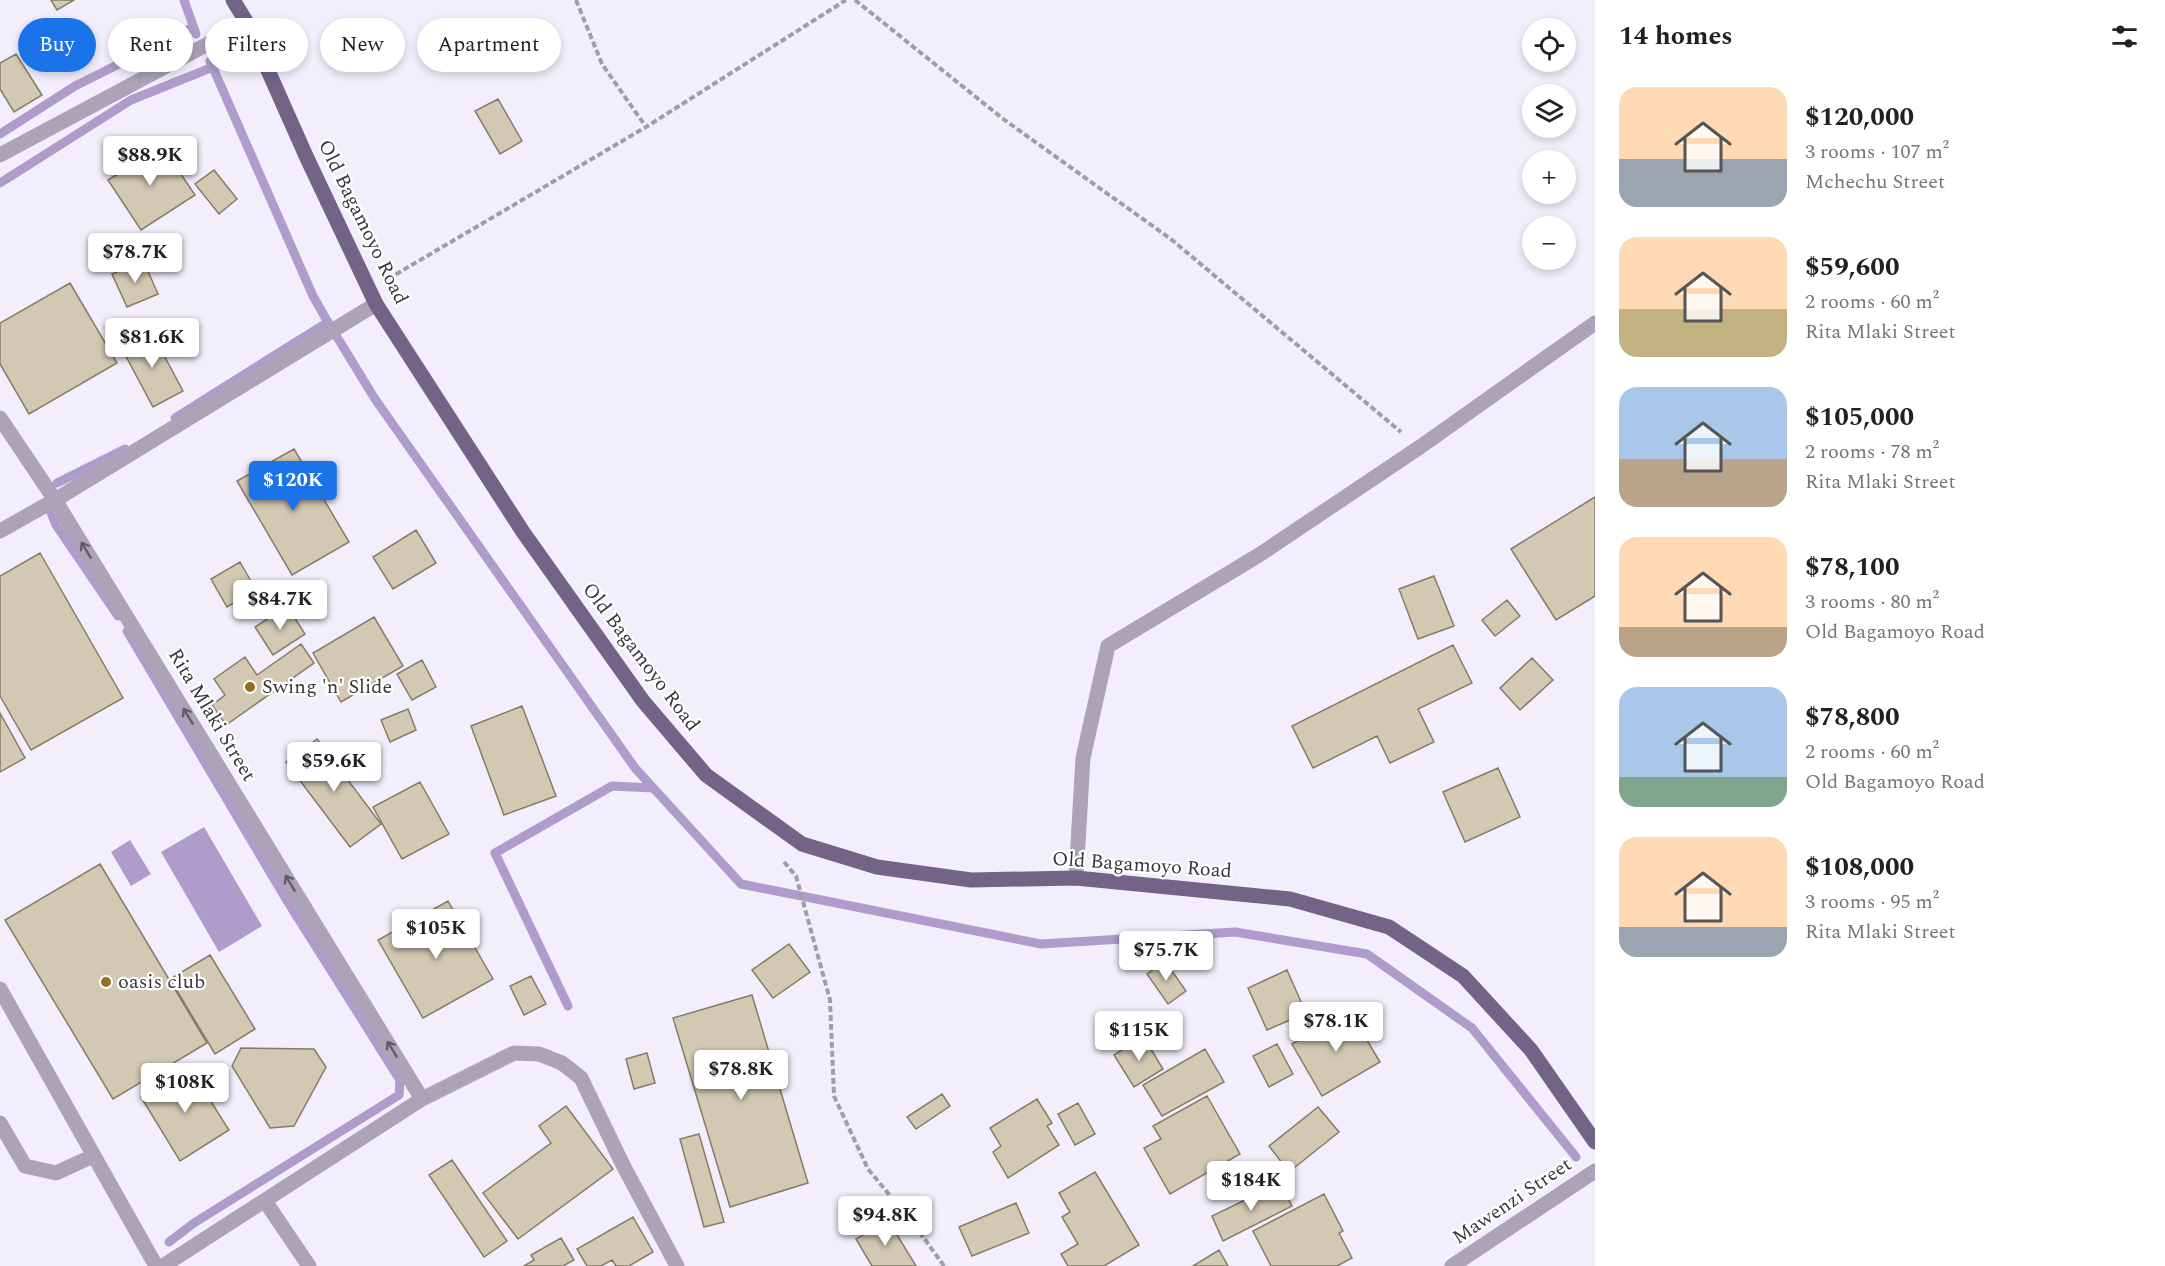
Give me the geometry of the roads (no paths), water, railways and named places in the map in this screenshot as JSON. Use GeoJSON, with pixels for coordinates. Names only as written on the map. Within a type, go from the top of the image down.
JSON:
{"type":"FeatureCollection","features":[{"type":"Feature","properties":{"kind":"main road"},"geometry":{"type":"LineString","coordinates":[[233,0],[245,18]]}},
{"type":"Feature","properties":{"kind":"main road"},"geometry":{"type":"LineString","coordinates":[[246,0],[248,18]]}},
{"type":"Feature","properties":{"kind":"main road","name":"Old Bagamoyo Road"},"geometry":{"type":"LineString","coordinates":[[270,72],[372,298],[523,532],[643,701],[706,775],[802,844],[877,867],[970,880],[1076,878],[1290,899],[1389,927],[1463,976],[1531,1050],[1595,1142]]}},
{"type":"Feature","properties":{"kind":"street"},"geometry":{"type":"LineString","coordinates":[[0,155],[205,45]]}},
{"type":"Feature","properties":{"kind":"street"},"geometry":{"type":"LineString","coordinates":[[0,531],[55,500],[372,298]]}},
{"type":"Feature","properties":{"kind":"street"},"geometry":{"type":"LineString","coordinates":[[1076,878],[1083,758],[1108,646],[1259,555],[1420,447],[1595,322]]}},
{"type":"Feature","properties":{"kind":"street","name":"Rita Mlaki Street"},"geometry":{"type":"LineString","coordinates":[[0,418],[55,500],[422,1099]]}},
{"type":"Feature","properties":{"kind":"street"},"geometry":{"type":"LineString","coordinates":[[0,989],[156,1266]]}},
{"type":"Feature","properties":{"kind":"street"},"geometry":{"type":"LineString","coordinates":[[164,1266],[422,1099],[514,1053],[539,1054],[562,1063],[581,1078],[623,1165],[677,1266]]}},
{"type":"Feature","properties":{"kind":"street"},"geometry":{"type":"LineString","coordinates":[[0,1123],[25,1166],[56,1173],[93,1156]]}},
{"type":"Feature","properties":{"kind":"street","name":"Mawenzi Street"},"geometry":{"type":"LineString","coordinates":[[1452,1266],[1595,1171]]}},
{"type":"Feature","properties":{"kind":"street"},"geometry":{"type":"LineString","coordinates":[[265,1201],[309,1266]]}},
{"type":"Feature","properties":{"kind":"waterway"},"geometry":{"type":"LineString","coordinates":[[184,0],[196,34]]}},
{"type":"Feature","properties":{"kind":"waterway"},"geometry":{"type":"LineString","coordinates":[[0,134],[75,86],[108,70]]}},
{"type":"Feature","properties":{"kind":"waterway"},"geometry":{"type":"LineString","coordinates":[[0,183],[131,100],[205,70]]}},
{"type":"Feature","properties":{"kind":"waterway"},"geometry":{"type":"LineString","coordinates":[[215,72],[313,296],[330,326]]}},
{"type":"Feature","properties":{"kind":"waterway"},"geometry":{"type":"LineString","coordinates":[[175,418],[328,322]]}},
{"type":"Feature","properties":{"kind":"waterway"},"geometry":{"type":"LineString","coordinates":[[337,337],[375,399],[635,768],[741,884],[1041,944],[1235,932],[1367,954],[1472,1028],[1576,1157]]}},
{"type":"Feature","properties":{"kind":"waterway"},"geometry":{"type":"LineString","coordinates":[[57,483],[125,449]]}},
{"type":"Feature","properties":{"kind":"waterway"},"geometry":{"type":"LineString","coordinates":[[50,510],[56,525],[118,616]]}},
{"type":"Feature","properties":{"kind":"waterway"},"geometry":{"type":"LineString","coordinates":[[127,631],[286,899],[400,1080],[399,1095],[194,1223],[169,1242]]}},
{"type":"Feature","properties":{"kind":"waterway"},"geometry":{"type":"LineString","coordinates":[[568,1006],[495,853],[612,786],[653,788]]}},
{"type":"Feature","properties":{"kind":"place","name":"Swing 'n' Slide"},"geometry":{"type":"Point","coordinates":[250,687]}},
{"type":"Feature","properties":{"kind":"place","name":"oasis club"},"geometry":{"type":"Point","coordinates":[106,982]}}]}
